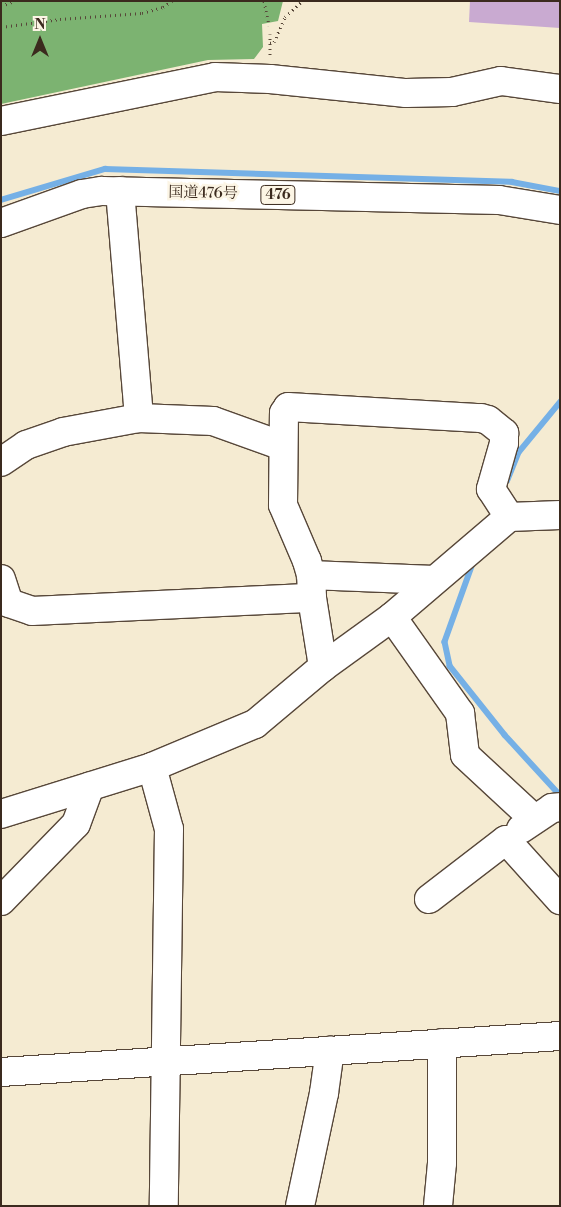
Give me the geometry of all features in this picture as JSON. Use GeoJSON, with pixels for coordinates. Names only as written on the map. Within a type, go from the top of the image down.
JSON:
{"type":"FeatureCollection","features":[{"type":"Feature","properties":{"kind":"main road"},"geometry":{"type":"LineString","coordinates":[[1,122],[215,76],[270,79],[406,93],[452,92],[502,81],[560,89]]}},
{"type":"Feature","properties":{"kind":"main road"},"geometry":{"type":"LineString","coordinates":[[120,191],[139,418]]}},
{"type":"Feature","properties":{"kind":"main road","name":"国道476号"},"geometry":{"type":"LineString","coordinates":[[1,223],[82,194],[120,191],[499,200],[560,210]]}},
{"type":"Feature","properties":{"kind":"main road"},"geometry":{"type":"LineString","coordinates":[[323,667],[312,587],[283,506],[284,413],[288,407],[488,420],[504,433],[504,443],[491,490],[509,516]]}},
{"type":"Feature","properties":{"kind":"main road"},"geometry":{"type":"LineString","coordinates":[[1,462],[26,445],[63,432],[139,418],[214,421],[283,446]]}},
{"type":"Feature","properties":{"kind":"main road"},"geometry":{"type":"LineString","coordinates":[[1,814],[152,767],[255,724],[323,667],[392,618],[509,516],[560,515]]}},
{"type":"Feature","properties":{"kind":"main road"},"geometry":{"type":"LineString","coordinates":[[1,579],[9,603],[32,611],[312,587],[434,580]]}},
{"type":"Feature","properties":{"kind":"main road"},"geometry":{"type":"LineString","coordinates":[[392,618],[460,713],[466,755],[534,819]]}},
{"type":"Feature","properties":{"kind":"main road"},"geometry":{"type":"LineString","coordinates":[[152,767],[169,830],[164,1061],[164,1206]]}},
{"type":"Feature","properties":{"kind":"main road"},"geometry":{"type":"LineString","coordinates":[[1,901],[76,824],[90,786]]}},
{"type":"Feature","properties":{"kind":"main road"},"geometry":{"type":"LineString","coordinates":[[429,899],[534,819],[552,808],[560,807]]}},
{"type":"Feature","properties":{"kind":"main road"},"geometry":{"type":"LineString","coordinates":[[506,840],[560,900]]}},
{"type":"Feature","properties":{"kind":"main road"},"geometry":{"type":"LineString","coordinates":[[1,1072],[560,1036]]}},
{"type":"Feature","properties":{"kind":"main road"},"geometry":{"type":"LineString","coordinates":[[438,1206],[442,1163],[442,1044]]}},
{"type":"Feature","properties":{"kind":"main road"},"geometry":{"type":"LineString","coordinates":[[300,1206],[324,1093],[330,1050]]}},
{"type":"Feature","properties":{"kind":"path"},"geometry":{"type":"LineString","coordinates":[[1,6],[14,1]]}},
{"type":"Feature","properties":{"kind":"path"},"geometry":{"type":"LineString","coordinates":[[1,27],[60,19],[142,13],[163,7],[172,1]]}},
{"type":"Feature","properties":{"kind":"path"},"geometry":{"type":"LineString","coordinates":[[264,1],[269,25]]}},
{"type":"Feature","properties":{"kind":"path"},"geometry":{"type":"LineString","coordinates":[[270,43],[274,42],[285,17],[302,1]]}},
{"type":"Feature","properties":{"kind":"green space"},"geometry":{"type":"Polygon","coordinates":[[[1,1],[283,1],[278,21],[262,24],[263,47],[254,59],[208,60],[1,104],[1,1]]]}},
{"type":"Feature","properties":{"kind":"building"},"geometry":{"type":"Polygon","coordinates":[[[470,1],[560,1],[560,28],[469,22],[470,1]]]}},
{"type":"Feature","properties":{"kind":"waterway"},"geometry":{"type":"LineString","coordinates":[[1,200],[105,169],[512,182],[560,191]]}},
{"type":"Feature","properties":{"kind":"waterway"},"geometry":{"type":"LineString","coordinates":[[507,481],[519,452],[560,402]]}},
{"type":"Feature","properties":{"kind":"waterway"},"geometry":{"type":"LineString","coordinates":[[474,561],[445,642],[450,666],[505,735],[560,795]]}}]}
